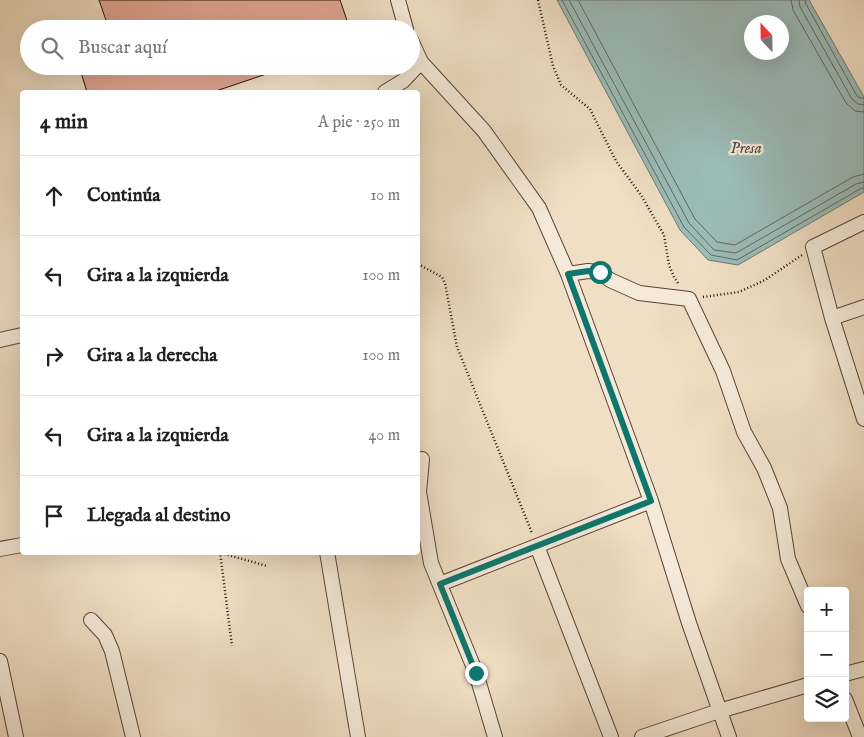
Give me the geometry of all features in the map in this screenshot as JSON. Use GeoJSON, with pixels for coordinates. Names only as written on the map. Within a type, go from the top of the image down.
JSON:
{"type":"FeatureCollection","features":[{"type":"Feature","properties":{"kind":"street"},"geometry":{"type":"LineString","coordinates":[[398,0],[404,20]]}},
{"type":"Feature","properties":{"kind":"street"},"geometry":{"type":"LineString","coordinates":[[421,62],[484,131],[539,208],[568,274],[651,501],[689,623],[729,737]]}},
{"type":"Feature","properties":{"kind":"street"},"geometry":{"type":"LineString","coordinates":[[388,90],[409,75]]}},
{"type":"Feature","properties":{"kind":"street"},"geometry":{"type":"LineString","coordinates":[[864,222],[813,247],[832,318],[864,419]]}},
{"type":"Feature","properties":{"kind":"street"},"geometry":{"type":"LineString","coordinates":[[568,274],[588,271],[600,272],[610,280],[639,293],[690,299],[723,371],[744,432],[764,468],[780,508],[788,559],[804,597]]}},
{"type":"Feature","properties":{"kind":"street"},"geometry":{"type":"LineString","coordinates":[[832,318],[864,307]]}},
{"type":"Feature","properties":{"kind":"street"},"geometry":{"type":"LineString","coordinates":[[0,340],[20,335]]}},
{"type":"Feature","properties":{"kind":"street"},"geometry":{"type":"LineString","coordinates":[[420,481],[422,459]]}},
{"type":"Feature","properties":{"kind":"street"},"geometry":{"type":"LineString","coordinates":[[420,498],[431,563],[476,673],[495,737]]}},
{"type":"Feature","properties":{"kind":"street"},"geometry":{"type":"LineString","coordinates":[[440,584],[651,501]]}},
{"type":"Feature","properties":{"kind":"street"},"geometry":{"type":"LineString","coordinates":[[0,549],[20,545]]}},
{"type":"Feature","properties":{"kind":"street"},"geometry":{"type":"LineString","coordinates":[[537,546],[611,737]]}},
{"type":"Feature","properties":{"kind":"street"},"geometry":{"type":"LineString","coordinates":[[327,555],[358,737]]}},
{"type":"Feature","properties":{"kind":"street"},"geometry":{"type":"LineString","coordinates":[[91,620],[105,635],[112,651],[133,737]]}},
{"type":"Feature","properties":{"kind":"street"},"geometry":{"type":"LineString","coordinates":[[0,661],[16,737]]}},
{"type":"Feature","properties":{"kind":"street"},"geometry":{"type":"LineString","coordinates":[[849,673],[864,669]]}},
{"type":"Feature","properties":{"kind":"street"},"geometry":{"type":"LineString","coordinates":[[642,737],[719,711],[804,686]]}},
{"type":"Feature","properties":{"kind":"street"},"geometry":{"type":"LineString","coordinates":[[849,709],[860,737]]}},
{"type":"Feature","properties":{"kind":"path"},"geometry":{"type":"LineString","coordinates":[[538,0],[553,66],[561,86],[590,110],[616,161],[641,195],[664,235],[669,265],[674,277],[690,299],[738,292],[765,280],[813,247]]}},
{"type":"Feature","properties":{"kind":"path"},"geometry":{"type":"LineString","coordinates":[[420,265],[442,277],[445,283],[457,347],[537,546]]}},
{"type":"Feature","properties":{"kind":"path"},"geometry":{"type":"LineString","coordinates":[[220,555],[232,646]]}},
{"type":"Feature","properties":{"kind":"path"},"geometry":{"type":"LineString","coordinates":[[227,555],[267,566]]}},
{"type":"Feature","properties":{"kind":"water","name":"Presa"},"geometry":{"type":"Polygon","coordinates":[[[557,0],[809,0],[864,97],[864,192],[738,265],[708,260],[680,230],[557,0]]]}},
{"type":"Feature","properties":{"kind":"building"},"geometry":{"type":"Polygon","coordinates":[[[99,0],[340,0],[347,20],[106,20],[99,0]]]}},
{"type":"Feature","properties":{"kind":"building"},"geometry":{"type":"Polygon","coordinates":[[[82,75],[263,75],[219,90],[86,90],[82,75]]]}},
{"type":"Feature","properties":{"kind":"route"},"geometry":{"type":"LineString","coordinates":[[476,673],[440,584],[651,501],[568,274],[588,271],[600,272]]}}]}
